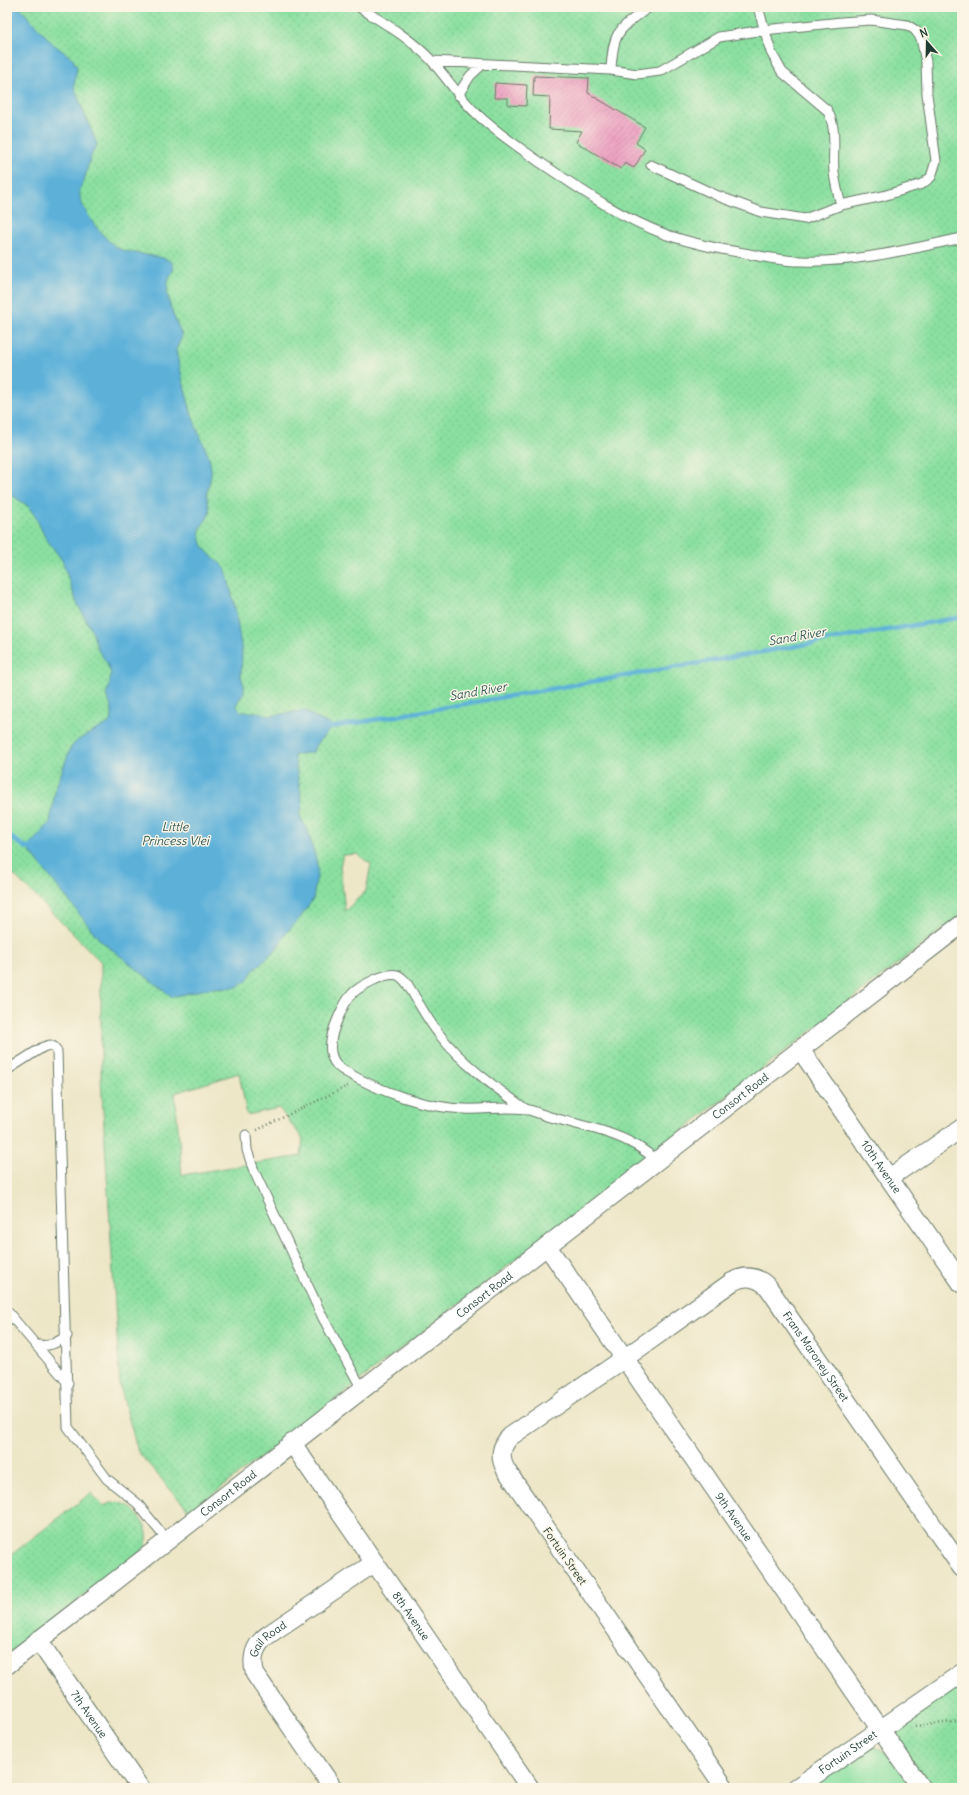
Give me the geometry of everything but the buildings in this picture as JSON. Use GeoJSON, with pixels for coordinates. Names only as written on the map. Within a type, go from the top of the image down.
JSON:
{"type":"FeatureCollection","features":[{"type":"Feature","properties":{"kind":"street","name":"Consort Road"},"geometry":{"type":"LineString","coordinates":[[7,1665],[962,924]]}},
{"type":"Feature","properties":{"kind":"street","name":"10th Avenue"},"geometry":{"type":"LineString","coordinates":[[800,1049],[962,1284]]}},
{"type":"Feature","properties":{"kind":"street"},"geometry":{"type":"LineString","coordinates":[[889,1178],[962,1128]]}},
{"type":"Feature","properties":{"kind":"street","name":"9th Avenue"},"geometry":{"type":"LineString","coordinates":[[546,1246],[625,1358],[921,1788]]}},
{"type":"Feature","properties":{"kind":"street","name":"Frans Maroney Street"},"geometry":{"type":"LineString","coordinates":[[625,1358],[732,1282],[746,1277],[759,1279],[768,1286],[962,1568]]}},
{"type":"Feature","properties":{"kind":"street","name":"Fortuin Street"},"geometry":{"type":"LineString","coordinates":[[625,1358],[511,1436],[502,1448],[502,1462],[725,1788]]}},
{"type":"Feature","properties":{"kind":"street","name":"8th Avenue"},"geometry":{"type":"LineString","coordinates":[[292,1443],[530,1788]]}},
{"type":"Feature","properties":{"kind":"street","name":"Gail Road"},"geometry":{"type":"LineString","coordinates":[[334,1788],[255,1674],[253,1667],[254,1652],[262,1640],[268,1635],[374,1563]]}},
{"type":"Feature","properties":{"kind":"street","name":"7th Avenue"},"geometry":{"type":"LineString","coordinates":[[38,1640],[140,1788]]}},
{"type":"Feature","properties":{"kind":"street"},"geometry":{"type":"LineString","coordinates":[[881,1730],[962,1673]]}},
{"type":"Feature","properties":{"kind":"street","name":"Fortuin Street"},"geometry":{"type":"LineString","coordinates":[[796,1788],[881,1730]]}},
{"type":"Feature","properties":{"kind":"lane"},"geometry":{"type":"LineString","coordinates":[[359,7],[397,31],[432,61],[458,95],[478,115],[516,144],[587,195],[626,217],[666,234],[705,246],[767,258],[801,261],[823,261],[876,256],[962,238]]}},
{"type":"Feature","properties":{"kind":"lane"},"geometry":{"type":"LineString","coordinates":[[611,70],[612,50],[615,37],[625,26],[649,7]]}},
{"type":"Feature","properties":{"kind":"lane"},"geometry":{"type":"LineString","coordinates":[[758,7],[771,52],[782,72],[828,110],[831,116],[834,129],[834,172],[841,205]]}},
{"type":"Feature","properties":{"kind":"lane"},"geometry":{"type":"LineString","coordinates":[[432,61],[611,70],[637,74],[660,70],[720,37],[764,30],[870,20],[907,25],[915,30],[921,38],[926,62],[927,94],[936,161],[931,177],[922,184],[883,196],[841,205],[805,219],[761,212],[718,196],[651,165]]}},
{"type":"Feature","properties":{"kind":"lane"},"geometry":{"type":"LineString","coordinates":[[458,95],[470,76],[483,64]]}},
{"type":"Feature","properties":{"kind":"lane"},"geometry":{"type":"LineString","coordinates":[[526,1110],[490,1084],[458,1055],[438,1034],[406,982],[397,975],[390,975],[359,988],[351,994],[345,1003],[333,1030],[330,1046],[333,1059],[344,1072],[410,1099],[436,1105],[463,1109],[511,1108],[526,1110],[625,1139],[657,1160]]}},
{"type":"Feature","properties":{"kind":"lane"},"geometry":{"type":"LineString","coordinates":[[7,1070],[44,1047],[50,1045],[57,1051],[67,1336],[68,1421],[70,1429],[107,1479],[138,1503],[167,1540]]}},
{"type":"Feature","properties":{"kind":"lane"},"geometry":{"type":"LineString","coordinates":[[246,1135],[247,1150],[254,1171],[323,1318],[362,1389]]}},
{"type":"Feature","properties":{"kind":"lane"},"geometry":{"type":"LineString","coordinates":[[7,1311],[68,1383]]}},
{"type":"Feature","properties":{"kind":"lane"},"geometry":{"type":"LineString","coordinates":[[35,1344],[42,1346],[51,1345],[67,1336]]}},
{"type":"Feature","properties":{"kind":"path"},"geometry":{"type":"LineString","coordinates":[[246,1135],[361,1079]]}},
{"type":"Feature","properties":{"kind":"path"},"geometry":{"type":"LineString","coordinates":[[910,1726],[962,1721]]}},
{"type":"Feature","properties":{"kind":"green space"},"geometry":{"type":"Polygon","coordinates":[[[7,7],[962,7],[962,914],[190,1512],[138,1452],[120,1386],[101,1078],[101,962],[7,868],[7,7]],[[357,854],[343,855],[340,866],[345,911],[366,891],[371,864],[357,854]],[[239,1073],[175,1093],[182,1175],[301,1156],[303,1139],[279,1108],[247,1115],[239,1073]]]}},
{"type":"Feature","properties":{"kind":"green space"},"geometry":{"type":"Polygon","coordinates":[[[91,1493],[103,1506],[111,1503],[119,1503],[130,1507],[134,1511],[144,1524],[147,1532],[147,1541],[143,1550],[7,1655],[7,1558],[91,1493]]]}},
{"type":"Feature","properties":{"kind":"green space"},"geometry":{"type":"Polygon","coordinates":[[[962,1681],[962,1788],[929,1788],[899,1742],[898,1736],[900,1726],[962,1681]]]}},
{"type":"Feature","properties":{"kind":"green space"},"geometry":{"type":"Polygon","coordinates":[[[868,1747],[882,1750],[888,1755],[894,1761],[912,1788],[807,1788],[868,1747]]]}},
{"type":"Feature","properties":{"kind":"water","name":"Little Princess Vlei"},"geometry":{"type":"Polygon","coordinates":[[[7,7],[19,7],[53,44],[72,58],[77,67],[74,86],[97,144],[90,158],[84,181],[80,188],[82,204],[87,213],[99,231],[118,248],[130,252],[162,258],[171,262],[173,265],[167,289],[171,310],[182,336],[176,350],[177,356],[191,411],[211,469],[207,496],[209,514],[200,529],[200,536],[206,550],[226,570],[235,608],[242,652],[241,676],[244,692],[237,703],[237,707],[242,712],[256,712],[270,716],[306,710],[312,716],[332,726],[319,741],[313,752],[294,755],[302,801],[302,810],[299,814],[308,832],[318,870],[313,899],[300,918],[287,932],[277,948],[252,972],[247,981],[237,987],[211,988],[172,997],[100,940],[27,848],[50,823],[55,790],[71,747],[78,740],[109,723],[112,717],[112,709],[106,694],[109,688],[111,674],[107,663],[98,650],[92,631],[76,601],[62,560],[45,537],[35,516],[28,506],[7,492],[7,7]]]}},
{"type":"Feature","properties":{"kind":"waterway","name":"Sand River"},"geometry":{"type":"LineString","coordinates":[[327,728],[962,617]]}},
{"type":"Feature","properties":{"kind":"waterway"},"geometry":{"type":"LineString","coordinates":[[7,835],[27,848],[31,848]]}}]}
